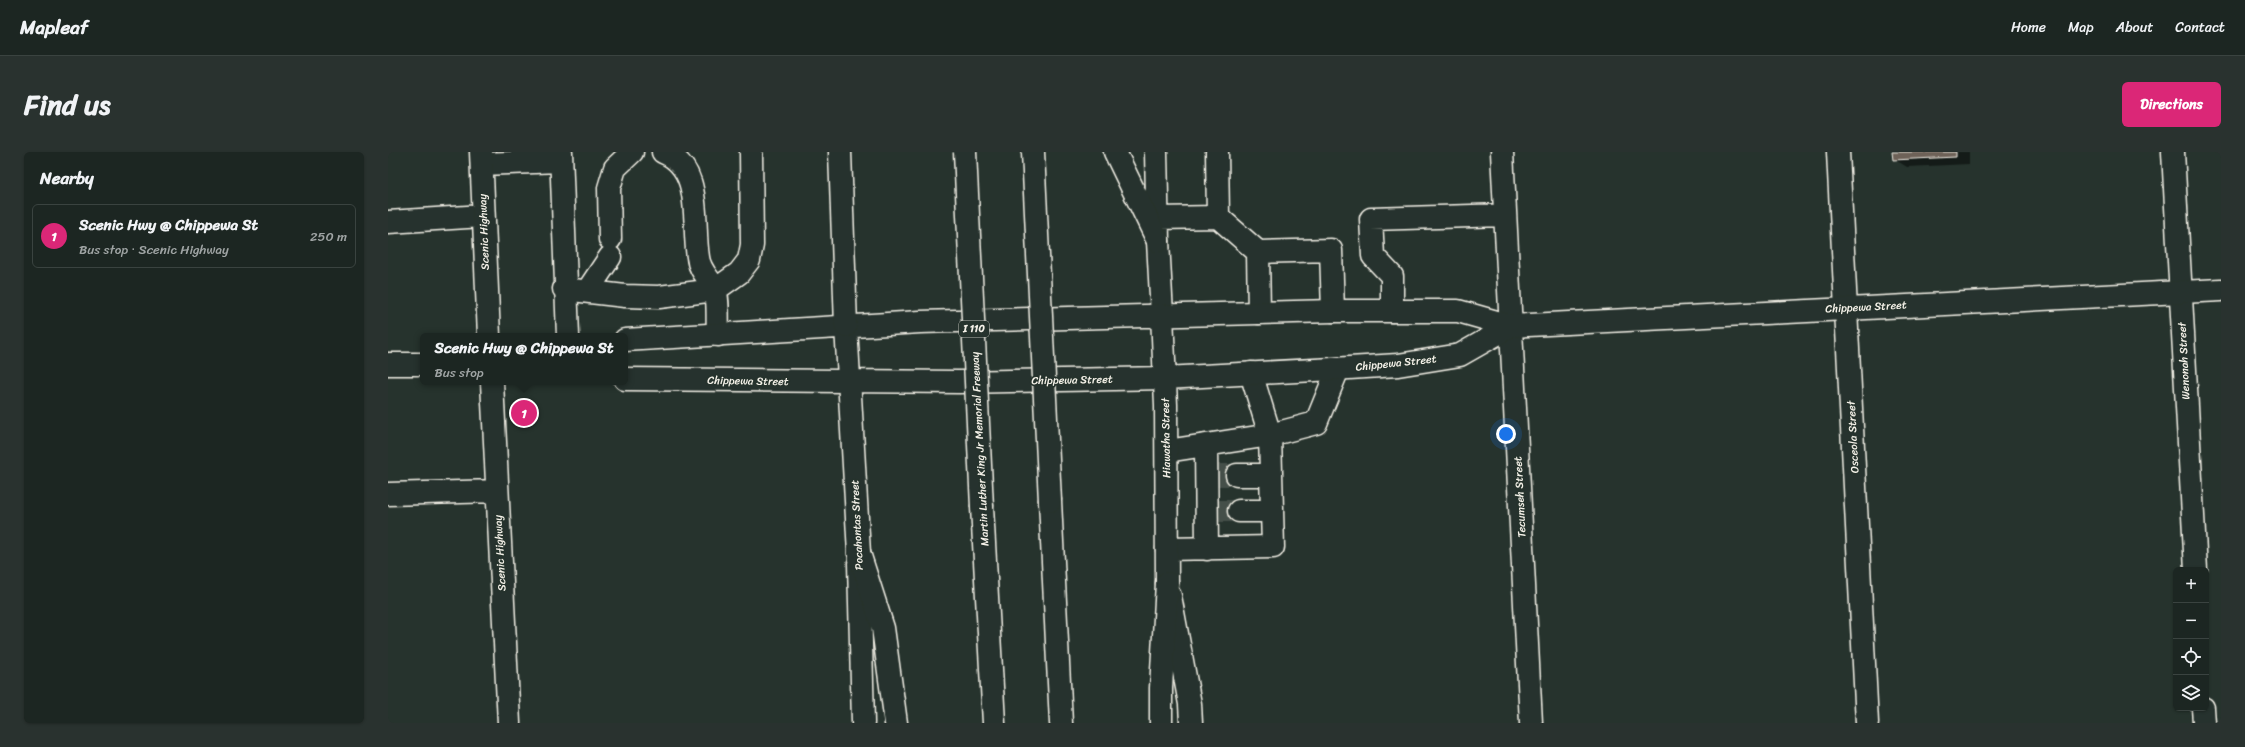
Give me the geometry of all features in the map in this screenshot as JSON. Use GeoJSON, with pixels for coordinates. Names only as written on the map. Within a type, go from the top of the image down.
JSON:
{"type":"FeatureCollection","features":[{"type":"Feature","properties":{"kind":"main road"},"geometry":{"type":"LineString","coordinates":[[588,290],[610,248],[609,188],[615,168],[632,152]]}},
{"type":"Feature","properties":{"kind":"main road"},"geometry":{"type":"LineString","coordinates":[[663,152],[675,157],[688,173],[694,206],[698,259],[702,270],[716,290],[718,334]]}},
{"type":"Feature","properties":{"kind":"main road"},"geometry":{"type":"LineString","coordinates":[[564,289],[588,290],[625,296],[659,297],[716,290],[739,274],[749,260],[752,245],[751,152]]}},
{"type":"Feature","properties":{"kind":"main road","name":"Pocahontas Street"},"geometry":{"type":"LineString","coordinates":[[840,152],[848,381],[859,553],[863,723]]}},
{"type":"Feature","properties":{"kind":"main road","name":"Martin Luther King Jr Memorial Freeway"},"geometry":{"type":"LineString","coordinates":[[965,152],[994,723]]}},
{"type":"Feature","properties":{"kind":"main road"},"geometry":{"type":"LineString","coordinates":[[1033,152],[1061,723]]}},
{"type":"Feature","properties":{"kind":"main road"},"geometry":{"type":"LineString","coordinates":[[1115,152],[1158,241]]}},
{"type":"Feature","properties":{"kind":"main road","name":"Hiawatha Street"},"geometry":{"type":"LineString","coordinates":[[1156,152],[1157,218],[1167,451],[1167,582],[1190,704],[1191,723]]}},
{"type":"Feature","properties":{"kind":"main road"},"geometry":{"type":"LineString","coordinates":[[1217,152],[1218,217]]}},
{"type":"Feature","properties":{"kind":"main road","name":"Tecumseh Street"},"geometry":{"type":"LineString","coordinates":[[1502,152],[1531,723]]}},
{"type":"Feature","properties":{"kind":"main road","name":"Osceola Street"},"geometry":{"type":"LineString","coordinates":[[1838,152],[1867,723]]}},
{"type":"Feature","properties":{"kind":"main road","name":"Wenonah Street"},"geometry":{"type":"LineString","coordinates":[[2173,152],[2196,567]]}},
{"type":"Feature","properties":{"kind":"main road"},"geometry":{"type":"LineString","coordinates":[[481,158],[560,156],[564,289],[568,333]]}},
{"type":"Feature","properties":{"kind":"main road","name":"Scenic Highway"},"geometry":{"type":"LineString","coordinates":[[481,158],[489,333]]}},
{"type":"Feature","properties":{"kind":"main road"},"geometry":{"type":"LineString","coordinates":[[1392,311],[1392,276],[1373,256],[1371,219],[1505,215]]}},
{"type":"Feature","properties":{"kind":"main road"},"geometry":{"type":"LineString","coordinates":[[388,222],[483,216]]}},
{"type":"Feature","properties":{"kind":"main road"},"geometry":{"type":"LineString","coordinates":[[1157,218],[1218,217],[1258,252],[1331,250],[1333,311]]}},
{"type":"Feature","properties":{"kind":"main road"},"geometry":{"type":"LineString","coordinates":[[1258,252],[1259,313]]}},
{"type":"Feature","properties":{"kind":"main road","name":"Chippewa Street"},"geometry":{"type":"LineString","coordinates":[[628,340],[846,326],[1162,315],[1333,311],[1458,310],[1511,326],[2221,290]]}},
{"type":"Feature","properties":{"kind":"main road","name":"Chippewa Street"},"geometry":{"type":"LineString","coordinates":[[628,379],[959,382],[1165,378],[1338,369],[1398,365],[1460,355],[1511,326]]}},
{"type":"Feature","properties":{"kind":"main road"},"geometry":{"type":"LineString","coordinates":[[388,364],[420,364]]}},
{"type":"Feature","properties":{"kind":"main road"},"geometry":{"type":"LineString","coordinates":[[1167,451],[1270,435],[1316,423],[1338,369]]}},
{"type":"Feature","properties":{"kind":"main road"},"geometry":{"type":"LineString","coordinates":[[1167,549],[1273,547],[1270,435],[1251,373]]}},
{"type":"Feature","properties":{"kind":"main road","name":"Scenic Highway"},"geometry":{"type":"LineString","coordinates":[[492,385],[509,723]]}},
{"type":"Feature","properties":{"kind":"main road"},"geometry":{"type":"LineString","coordinates":[[1206,445],[1210,475],[1210,511],[1207,548]]}},
{"type":"Feature","properties":{"kind":"main road"},"geometry":{"type":"LineString","coordinates":[[1237,475],[1271,475]]}},
{"type":"Feature","properties":{"kind":"main road"},"geometry":{"type":"LineString","coordinates":[[388,494],[497,491]]}},
{"type":"Feature","properties":{"kind":"main road"},"geometry":{"type":"LineString","coordinates":[[1239,511],[1272,511]]}},
{"type":"Feature","properties":{"kind":"main road"},"geometry":{"type":"LineString","coordinates":[[859,553],[884,628],[896,723]]}},
{"type":"Feature","properties":{"kind":"main road"},"geometry":{"type":"LineString","coordinates":[[1161,723],[1161,688],[1167,582]]}},
{"type":"Feature","properties":{"kind":"main road"},"geometry":{"type":"LineString","coordinates":[[2203,711],[2204,723]]}},
{"type":"Feature","properties":{"kind":"building"},"geometry":{"type":"Polygon","coordinates":[[[1892,152],[1956,152],[1956,157],[1893,160],[1892,152]]]}},
{"type":"Feature","properties":{"kind":"tunnel"},"geometry":{"type":"LineString","coordinates":[[1213,475],[1237,475]]}},
{"type":"Feature","properties":{"kind":"tunnel"},"geometry":{"type":"LineString","coordinates":[[1215,511],[1239,511]]}},
{"type":"Feature","properties":{"kind":"place","name":"Scenic Hwy @ Chippewa St"},"geometry":{"type":"Point","coordinates":[524,413]}}]}
